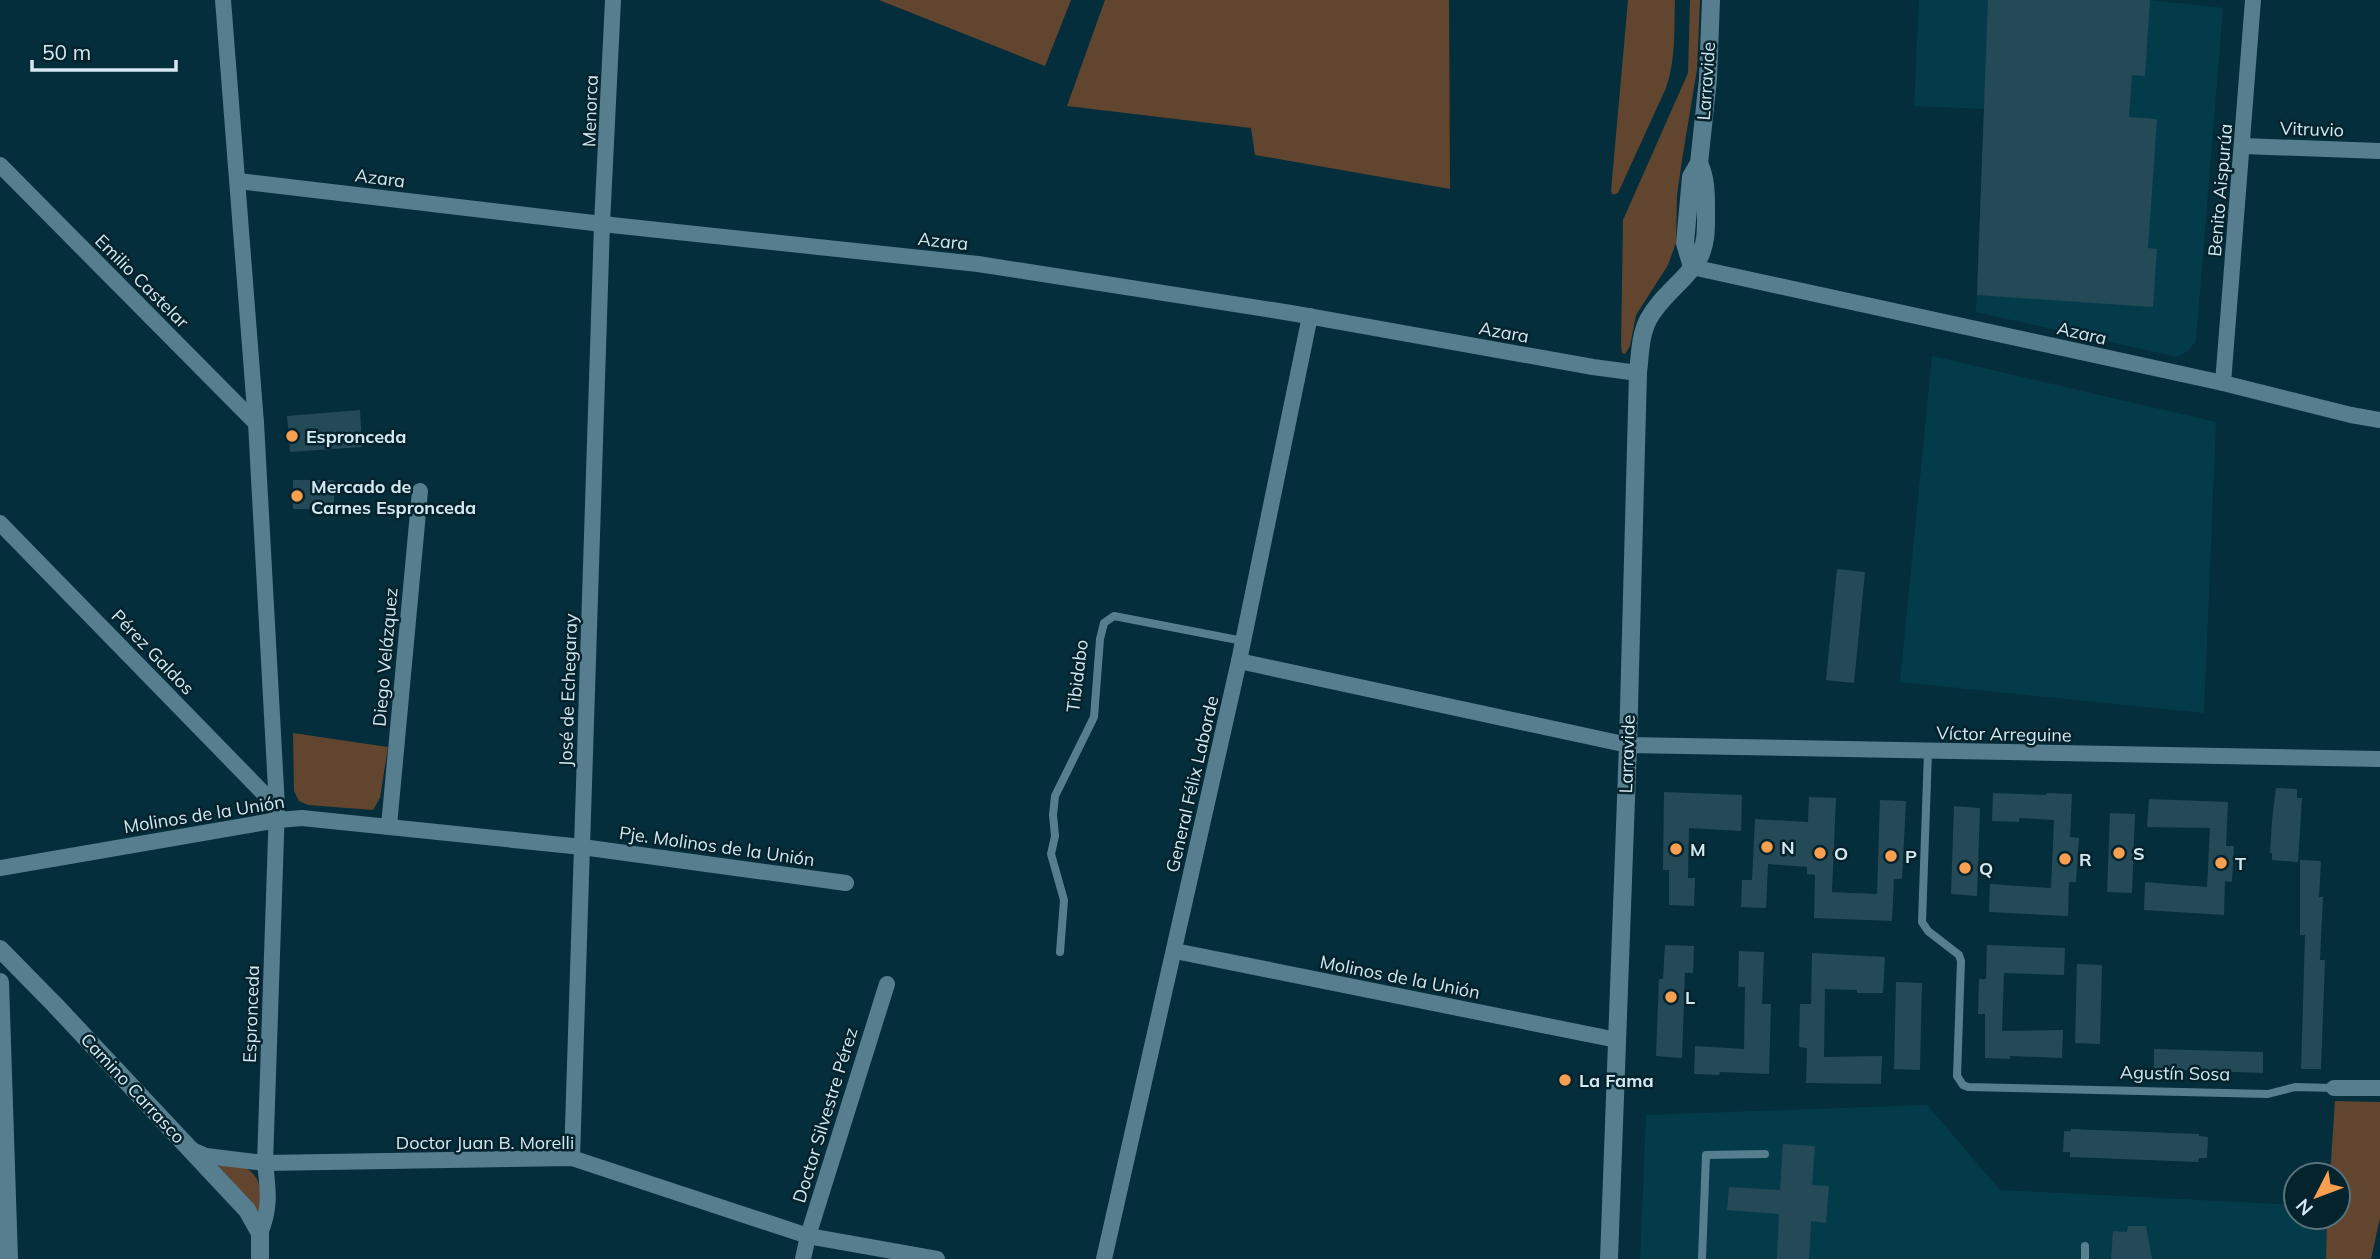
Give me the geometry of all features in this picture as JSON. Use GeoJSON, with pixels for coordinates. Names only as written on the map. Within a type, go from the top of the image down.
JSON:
{"type":"FeatureCollection","features":[{"type":"Feature","properties":{"kind":"street","name":"Espronceda"},"geometry":{"type":"LineString","coordinates":[[223,0],[256,424],[278,814],[265,1163],[267,1216],[260,1233]]}},
{"type":"Feature","properties":{"kind":"street","name":"Menorca"},"geometry":{"type":"LineString","coordinates":[[602,224],[613,0]]}},
{"type":"Feature","properties":{"kind":"street","name":"Larravide"},"geometry":{"type":"LineString","coordinates":[[1609,1259],[1628,745],[1638,373],[1641,342],[1647,323],[1663,297],[1700,256],[1706,228],[1705,176],[1699,163],[1709,79],[1711,0]]}},
{"type":"Feature","properties":{"kind":"street","name":"Benito Aispurúa"},"geometry":{"type":"LineString","coordinates":[[2223,383],[2253,0]]}},
{"type":"Feature","properties":{"kind":"street","name":"Vitruvio"},"geometry":{"type":"LineString","coordinates":[[2243,146],[2380,150]]}},
{"type":"Feature","properties":{"kind":"street","name":"Emilio Castelar"},"geometry":{"type":"LineString","coordinates":[[0,165],[256,424]]}},
{"type":"Feature","properties":{"kind":"street","name":"Azara"},"geometry":{"type":"LineString","coordinates":[[239,181],[602,224],[978,264],[1310,316],[1638,373]]}},
{"type":"Feature","properties":{"kind":"street","name":"José de Echegaray"},"geometry":{"type":"LineString","coordinates":[[572,1158],[602,224]]}},
{"type":"Feature","properties":{"kind":"street","name":"Azara"},"geometry":{"type":"LineString","coordinates":[[1692,267],[2380,420]]}},
{"type":"Feature","properties":{"kind":"street","name":"General Félix Laborde"},"geometry":{"type":"LineString","coordinates":[[1104,1259],[1239,661],[1310,316]]}},
{"type":"Feature","properties":{"kind":"street","name":"Diego Velázquez"},"geometry":{"type":"LineString","coordinates":[[389,826],[420,491]]}},
{"type":"Feature","properties":{"kind":"street","name":"Pérez Galdos"},"geometry":{"type":"LineString","coordinates":[[0,523],[278,814]]}},
{"type":"Feature","properties":{"kind":"street"},"geometry":{"type":"LineString","coordinates":[[1239,661],[1628,745]]}},
{"type":"Feature","properties":{"kind":"street","name":"Víctor Arreguine"},"geometry":{"type":"LineString","coordinates":[[1628,745],[2380,759]]}},
{"type":"Feature","properties":{"kind":"street","name":"Molinos de la Unión"},"geometry":{"type":"LineString","coordinates":[[0,868],[278,814],[582,847]]}},
{"type":"Feature","properties":{"kind":"street","name":"Pje. Molinos de la Unión"},"geometry":{"type":"LineString","coordinates":[[582,847],[846,883]]}},
{"type":"Feature","properties":{"kind":"street","name":"Camino Carrasco"},"geometry":{"type":"LineString","coordinates":[[0,949],[55,1004],[247,1210],[260,1233]]}},
{"type":"Feature","properties":{"kind":"street","name":"Molinos de la Unión"},"geometry":{"type":"LineString","coordinates":[[1175,951],[1617,1040]]}},
{"type":"Feature","properties":{"kind":"street"},"geometry":{"type":"LineString","coordinates":[[1,983],[9,1259]]}},
{"type":"Feature","properties":{"kind":"street","name":"Doctor Silvestre Pérez"},"geometry":{"type":"LineString","coordinates":[[803,1259],[887,984]]}},
{"type":"Feature","properties":{"kind":"street","name":"Agustín Sosa"},"geometry":{"type":"LineString","coordinates":[[2334,1088],[2380,1088]]}},
{"type":"Feature","properties":{"kind":"street","name":"Doctor Juan B. Morelli"},"geometry":{"type":"LineString","coordinates":[[189,1148],[206,1156],[265,1163],[572,1158],[808,1236],[937,1259]]}},
{"type":"Feature","properties":{"kind":"street"},"geometry":{"type":"LineString","coordinates":[[260,1233],[260,1259]]}},
{"type":"Feature","properties":{"kind":"lane","name":"Tibidabo"},"geometry":{"type":"LineString","coordinates":[[1060,952],[1064,900],[1051,853],[1055,836],[1052,815],[1055,796],[1094,717],[1100,639],[1104,623],[1114,616],[1243,641]]}},
{"type":"Feature","properties":{"kind":"lane","name":"Agustín Sosa"},"geometry":{"type":"LineString","coordinates":[[1928,752],[1922,922],[1928,931],[1959,955],[1961,961],[1957,1076],[1963,1085],[2268,1094],[2295,1087],[2334,1088]]}},
{"type":"Feature","properties":{"kind":"lane"},"geometry":{"type":"LineString","coordinates":[[1702,1259],[1706,1155],[1765,1154]]}},
{"type":"Feature","properties":{"kind":"lane"},"geometry":{"type":"LineString","coordinates":[[2085,1246],[2085,1259]]}},
{"type":"Feature","properties":{"kind":"shaded area"},"geometry":{"type":"Polygon","coordinates":[[[879,0],[1071,0],[1045,66],[879,0]]]}},
{"type":"Feature","properties":{"kind":"shaded area"},"geometry":{"type":"Polygon","coordinates":[[[1105,0],[1449,0],[1450,189],[1255,155],[1251,128],[1067,106],[1105,0]]]}},
{"type":"Feature","properties":{"kind":"shaded area"},"geometry":{"type":"Polygon","coordinates":[[[1628,0],[1675,0],[1674,44],[1666,88],[1618,193],[1613,195],[1611,191],[1628,0]]]}},
{"type":"Feature","properties":{"kind":"shaded area"},"geometry":{"type":"Polygon","coordinates":[[[1690,0],[1700,0],[1697,69],[1677,195],[1676,243],[1668,265],[1636,315],[1630,346],[1625,354],[1622,353],[1621,345],[1623,220],[1688,73],[1690,0]]]}},
{"type":"Feature","properties":{"kind":"shaded area"},"geometry":{"type":"Polygon","coordinates":[[[1919,0],[2150,0],[2223,8],[2196,341],[2188,351],[2177,357],[1976,312],[1984,109],[1914,106],[1919,0]]]}},
{"type":"Feature","properties":{"kind":"shaded area"},"geometry":{"type":"Polygon","coordinates":[[[1932,356],[2216,422],[2204,713],[1900,682],[1932,356]]]}},
{"type":"Feature","properties":{"kind":"shaded area"},"geometry":{"type":"Polygon","coordinates":[[[293,733],[388,747],[380,798],[373,810],[308,805],[299,801],[294,791],[293,733]]]}},
{"type":"Feature","properties":{"kind":"shaded area"},"geometry":{"type":"Polygon","coordinates":[[[2335,1101],[2380,1102],[2380,1218],[2371,1259],[2326,1259],[2327,1231],[2352,1231],[2352,1161],[2331,1161],[2335,1101]]]}},
{"type":"Feature","properties":{"kind":"shaded area"},"geometry":{"type":"Polygon","coordinates":[[[1927,1105],[2000,1190],[2282,1204],[2282,1231],[2327,1231],[2326,1259],[1640,1259],[1646,1115],[1927,1105]]]}},
{"type":"Feature","properties":{"kind":"shaded area"},"geometry":{"type":"Polygon","coordinates":[[[238,1164],[252,1173],[259,1184],[262,1215],[218,1166],[238,1164]]]}},
{"type":"Feature","properties":{"kind":"building"},"geometry":{"type":"Polygon","coordinates":[[[1988,0],[2150,0],[2145,76],[2132,75],[2129,117],[2157,119],[2148,248],[2157,249],[2153,307],[1977,295],[1988,0]]]}},
{"type":"Feature","properties":{"kind":"building"},"geometry":{"type":"Polygon","coordinates":[[[360,410],[362,447],[290,452],[287,416],[360,410]]]}},
{"type":"Feature","properties":{"kind":"building"},"geometry":{"type":"Polygon","coordinates":[[[293,480],[334,480],[334,509],[293,509],[293,480]]]}},
{"type":"Feature","properties":{"kind":"building"},"geometry":{"type":"Polygon","coordinates":[[[1837,569],[1865,572],[1854,683],[1826,680],[1837,569]]]}},
{"type":"Feature","properties":{"kind":"building"},"geometry":{"type":"Polygon","coordinates":[[[2276,788],[2297,789],[2297,798],[2302,798],[2298,862],[2272,860],[2270,853],[2276,788]]]}},
{"type":"Feature","properties":{"kind":"building"},"geometry":{"type":"Polygon","coordinates":[[[1664,792],[1742,795],[1741,831],[1689,828],[1688,878],[1695,878],[1694,906],[1669,905],[1669,870],[1663,870],[1664,792]]]}},
{"type":"Feature","properties":{"kind":"building"},"geometry":{"type":"Polygon","coordinates":[[[1993,793],[2072,794],[2070,837],[2079,838],[2076,882],[2069,882],[2068,916],[1989,912],[1990,884],[2051,888],[2054,820],[2019,818],[2019,822],[1992,821],[1993,793]]]}},
{"type":"Feature","properties":{"kind":"building"},"geometry":{"type":"Polygon","coordinates":[[[1809,797],[1836,798],[1832,892],[1877,894],[1880,800],[1906,801],[1902,879],[1894,879],[1892,921],[1814,918],[1815,875],[1807,874],[1807,867],[1768,864],[1766,908],[1741,907],[1742,880],[1752,880],[1755,819],[1808,822],[1809,797]]]}},
{"type":"Feature","properties":{"kind":"building"},"geometry":{"type":"Polygon","coordinates":[[[2149,799],[2228,802],[2226,846],[2234,846],[2232,882],[2225,881],[2224,915],[2144,910],[2145,882],[2207,887],[2210,828],[2147,827],[2149,799]]]}},
{"type":"Feature","properties":{"kind":"building"},"geometry":{"type":"Polygon","coordinates":[[[1954,806],[1980,808],[1977,896],[1951,894],[1954,806]]]}},
{"type":"Feature","properties":{"kind":"building"},"geometry":{"type":"Polygon","coordinates":[[[2110,813],[2135,814],[2132,893],[2107,892],[2110,813]]]}},
{"type":"Feature","properties":{"kind":"building"},"geometry":{"type":"Polygon","coordinates":[[[2300,860],[2321,861],[2319,897],[2323,897],[2320,960],[2325,960],[2321,1069],[2301,1069],[2305,935],[2300,935],[2300,860]]]}},
{"type":"Feature","properties":{"kind":"building","name":"L"},"geometry":{"type":"Polygon","coordinates":[[[1665,945],[1694,946],[1693,973],[1685,973],[1682,1058],[1656,1056],[1659,979],[1663,979],[1665,945]]]}},
{"type":"Feature","properties":{"kind":"building"},"geometry":{"type":"Polygon","coordinates":[[[1987,945],[2065,948],[2064,975],[2004,973],[2002,1031],[2063,1030],[2062,1058],[1985,1058],[1985,1014],[1978,1014],[1979,979],[1986,979],[1987,945]]]}},
{"type":"Feature","properties":{"kind":"building"},"geometry":{"type":"Polygon","coordinates":[[[1739,951],[1764,952],[1762,1004],[1771,1004],[1769,1074],[1694,1074],[1695,1046],[1744,1049],[1745,987],[1738,987],[1739,951]]]}},
{"type":"Feature","properties":{"kind":"building"},"geometry":{"type":"Polygon","coordinates":[[[1812,953],[1885,957],[1883,993],[1825,989],[1824,1057],[1882,1056],[1881,1084],[1806,1083],[1807,1048],[1799,1047],[1800,1004],[1811,1004],[1812,953]]]}},
{"type":"Feature","properties":{"kind":"building"},"geometry":{"type":"Polygon","coordinates":[[[2077,964],[2102,965],[2100,1044],[2075,1043],[2077,964]]]}},
{"type":"Feature","properties":{"kind":"building"},"geometry":{"type":"Polygon","coordinates":[[[1896,982],[1922,983],[1920,1070],[1894,1069],[1896,982]]]}},
{"type":"Feature","properties":{"kind":"building"},"geometry":{"type":"Polygon","coordinates":[[[2154,1049],[2263,1052],[2263,1073],[2154,1069],[2154,1049]]]}},
{"type":"Feature","properties":{"kind":"building"},"geometry":{"type":"Polygon","coordinates":[[[2071,1129],[2199,1134],[2208,1137],[2207,1158],[2199,1158],[2198,1162],[2070,1157],[2070,1152],[2063,1152],[2064,1131],[2071,1129]]]}},
{"type":"Feature","properties":{"kind":"building"},"geometry":{"type":"Polygon","coordinates":[[[1783,1144],[1815,1146],[1812,1185],[1829,1186],[1826,1223],[1811,1221],[1809,1259],[1777,1259],[1779,1214],[1727,1210],[1729,1187],[1780,1190],[1783,1144]]]}},
{"type":"Feature","properties":{"kind":"building"},"geometry":{"type":"Polygon","coordinates":[[[2128,1226],[2146,1226],[2152,1259],[2111,1259],[2113,1231],[2127,1232],[2128,1226]]]}},
{"type":"Feature","properties":{"kind":"place","name":"Espronceda"},"geometry":{"type":"Point","coordinates":[292,436]}},
{"type":"Feature","properties":{"kind":"place","name":"Mercado de Carnes Espronceda"},"geometry":{"type":"Point","coordinates":[297,496]}},
{"type":"Feature","properties":{"kind":"place","name":"N"},"geometry":{"type":"Point","coordinates":[1767,847]}},
{"type":"Feature","properties":{"kind":"place","name":"M"},"geometry":{"type":"Point","coordinates":[1676,849]}},
{"type":"Feature","properties":{"kind":"place","name":"O"},"geometry":{"type":"Point","coordinates":[1820,853]}},
{"type":"Feature","properties":{"kind":"place","name":"S"},"geometry":{"type":"Point","coordinates":[2119,853]}},
{"type":"Feature","properties":{"kind":"place","name":"P"},"geometry":{"type":"Point","coordinates":[1891,856]}},
{"type":"Feature","properties":{"kind":"place","name":"R"},"geometry":{"type":"Point","coordinates":[2065,859]}},
{"type":"Feature","properties":{"kind":"place","name":"T"},"geometry":{"type":"Point","coordinates":[2221,863]}},
{"type":"Feature","properties":{"kind":"place","name":"Q"},"geometry":{"type":"Point","coordinates":[1965,868]}},
{"type":"Feature","properties":{"kind":"place","name":"L"},"geometry":{"type":"Point","coordinates":[1671,997]}},
{"type":"Feature","properties":{"kind":"place","name":"La Fama"},"geometry":{"type":"Point","coordinates":[1565,1080]}}]}
